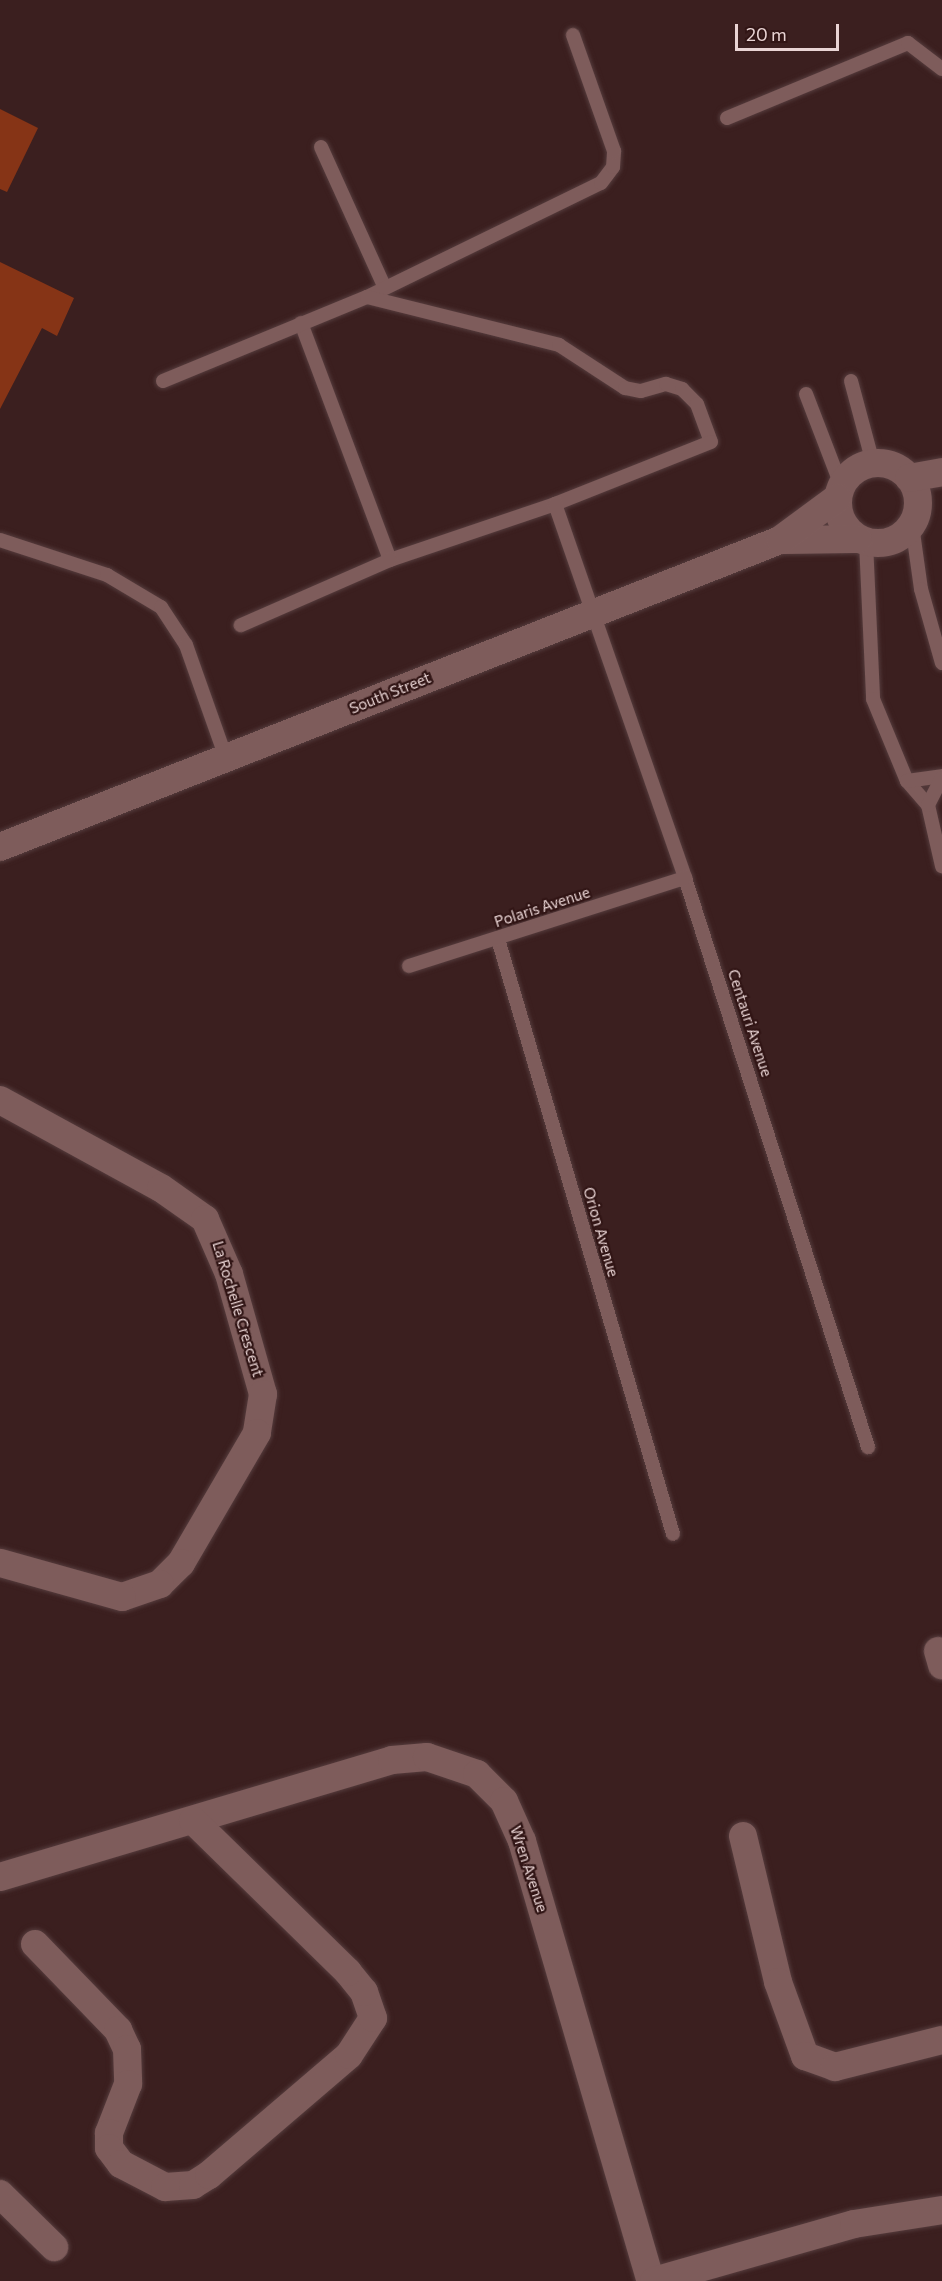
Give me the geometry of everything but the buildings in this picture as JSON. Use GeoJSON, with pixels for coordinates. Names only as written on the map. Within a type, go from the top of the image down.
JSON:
{"type":"FeatureCollection","features":[{"type":"Feature","properties":{"kind":"street"},"geometry":{"type":"LineString","coordinates":[[942,472],[909,478],[887,464],[873,463],[860,467],[839,492],[845,529],[862,541],[892,542],[942,490]]}},
{"type":"Feature","properties":{"kind":"street"},"geometry":{"type":"LineString","coordinates":[[909,478],[915,516]]}},
{"type":"Feature","properties":{"kind":"street","name":"South Street"},"geometry":{"type":"LineString","coordinates":[[0,847],[780,540],[839,492]]}},
{"type":"Feature","properties":{"kind":"street","name":"South Street"},"geometry":{"type":"LineString","coordinates":[[780,540],[862,541]]}},
{"type":"Feature","properties":{"kind":"street","name":"La Rochelle Crescent"},"geometry":{"type":"LineString","coordinates":[[0,1100],[161,1188],[205,1219],[230,1274],[263,1394],[256,1433],[181,1563],[160,1584],[122,1597],[0,1563]]}},
{"type":"Feature","properties":{"kind":"street","name":"Wren Avenue"},"geometry":{"type":"LineString","coordinates":[[0,1877],[392,1760],[428,1757],[454,1762],[490,1786],[522,1841],[652,2281]]}},
{"type":"Feature","properties":{"kind":"street"},"geometry":{"type":"LineString","coordinates":[[34,1944],[118,2030],[127,2049],[128,2084],[109,2133],[109,2148],[121,2164],[165,2187],[193,2185],[209,2175],[349,2055],[374,2018],[364,1992],[348,1972],[193,1820]]}},
{"type":"Feature","properties":{"kind":"street"},"geometry":{"type":"LineString","coordinates":[[743,1836],[778,1982],[805,2056],[836,2067],[942,2040]]}},
{"type":"Feature","properties":{"kind":"street"},"geometry":{"type":"LineString","coordinates":[[0,2194],[54,2247]]}},
{"type":"Feature","properties":{"kind":"street"},"geometry":{"type":"LineString","coordinates":[[652,2281],[854,2224],[942,2210]]}},
{"type":"Feature","properties":{"kind":"lane"},"geometry":{"type":"LineString","coordinates":[[163,381],[301,322],[367,297],[384,285],[601,183],[613,167],[614,151],[573,36]]}},
{"type":"Feature","properties":{"kind":"lane"},"geometry":{"type":"LineString","coordinates":[[727,118],[908,43],[942,69]]}},
{"type":"Feature","properties":{"kind":"lane"},"geometry":{"type":"LineString","coordinates":[[321,147],[384,285]]}},
{"type":"Feature","properties":{"kind":"lane"},"geometry":{"type":"LineString","coordinates":[[241,625],[390,560],[555,504],[711,442],[697,404],[682,388],[666,384],[641,391],[625,388],[559,345],[367,297]]}},
{"type":"Feature","properties":{"kind":"lane"},"geometry":{"type":"LineString","coordinates":[[301,322],[390,560]]}},
{"type":"Feature","properties":{"kind":"lane"},"geometry":{"type":"LineString","coordinates":[[851,381],[873,463]]}},
{"type":"Feature","properties":{"kind":"lane"},"geometry":{"type":"LineString","coordinates":[[806,394],[839,492]]}},
{"type":"Feature","properties":{"kind":"lane","name":"Centauri Avenue"},"geometry":{"type":"LineString","coordinates":[[555,504],[595,612],[685,878],[868,1447]]}},
{"type":"Feature","properties":{"kind":"lane"},"geometry":{"type":"LineString","coordinates":[[915,516],[921,589],[942,663]]}},
{"type":"Feature","properties":{"kind":"lane"},"geometry":{"type":"LineString","coordinates":[[0,540],[107,575],[161,607],[186,645],[226,758]]}},
{"type":"Feature","properties":{"kind":"lane"},"geometry":{"type":"LineString","coordinates":[[862,541],[873,699],[908,781],[928,805],[942,866]]}},
{"type":"Feature","properties":{"kind":"lane"},"geometry":{"type":"LineString","coordinates":[[908,781],[942,777]]}},
{"type":"Feature","properties":{"kind":"lane"},"geometry":{"type":"LineString","coordinates":[[928,805],[942,777]]}},
{"type":"Feature","properties":{"kind":"lane","name":"Polaris Avenue"},"geometry":{"type":"LineString","coordinates":[[409,966],[685,878]]}},
{"type":"Feature","properties":{"kind":"lane","name":"Orion Avenue"},"geometry":{"type":"LineString","coordinates":[[498,939],[673,1534]]}}]}
